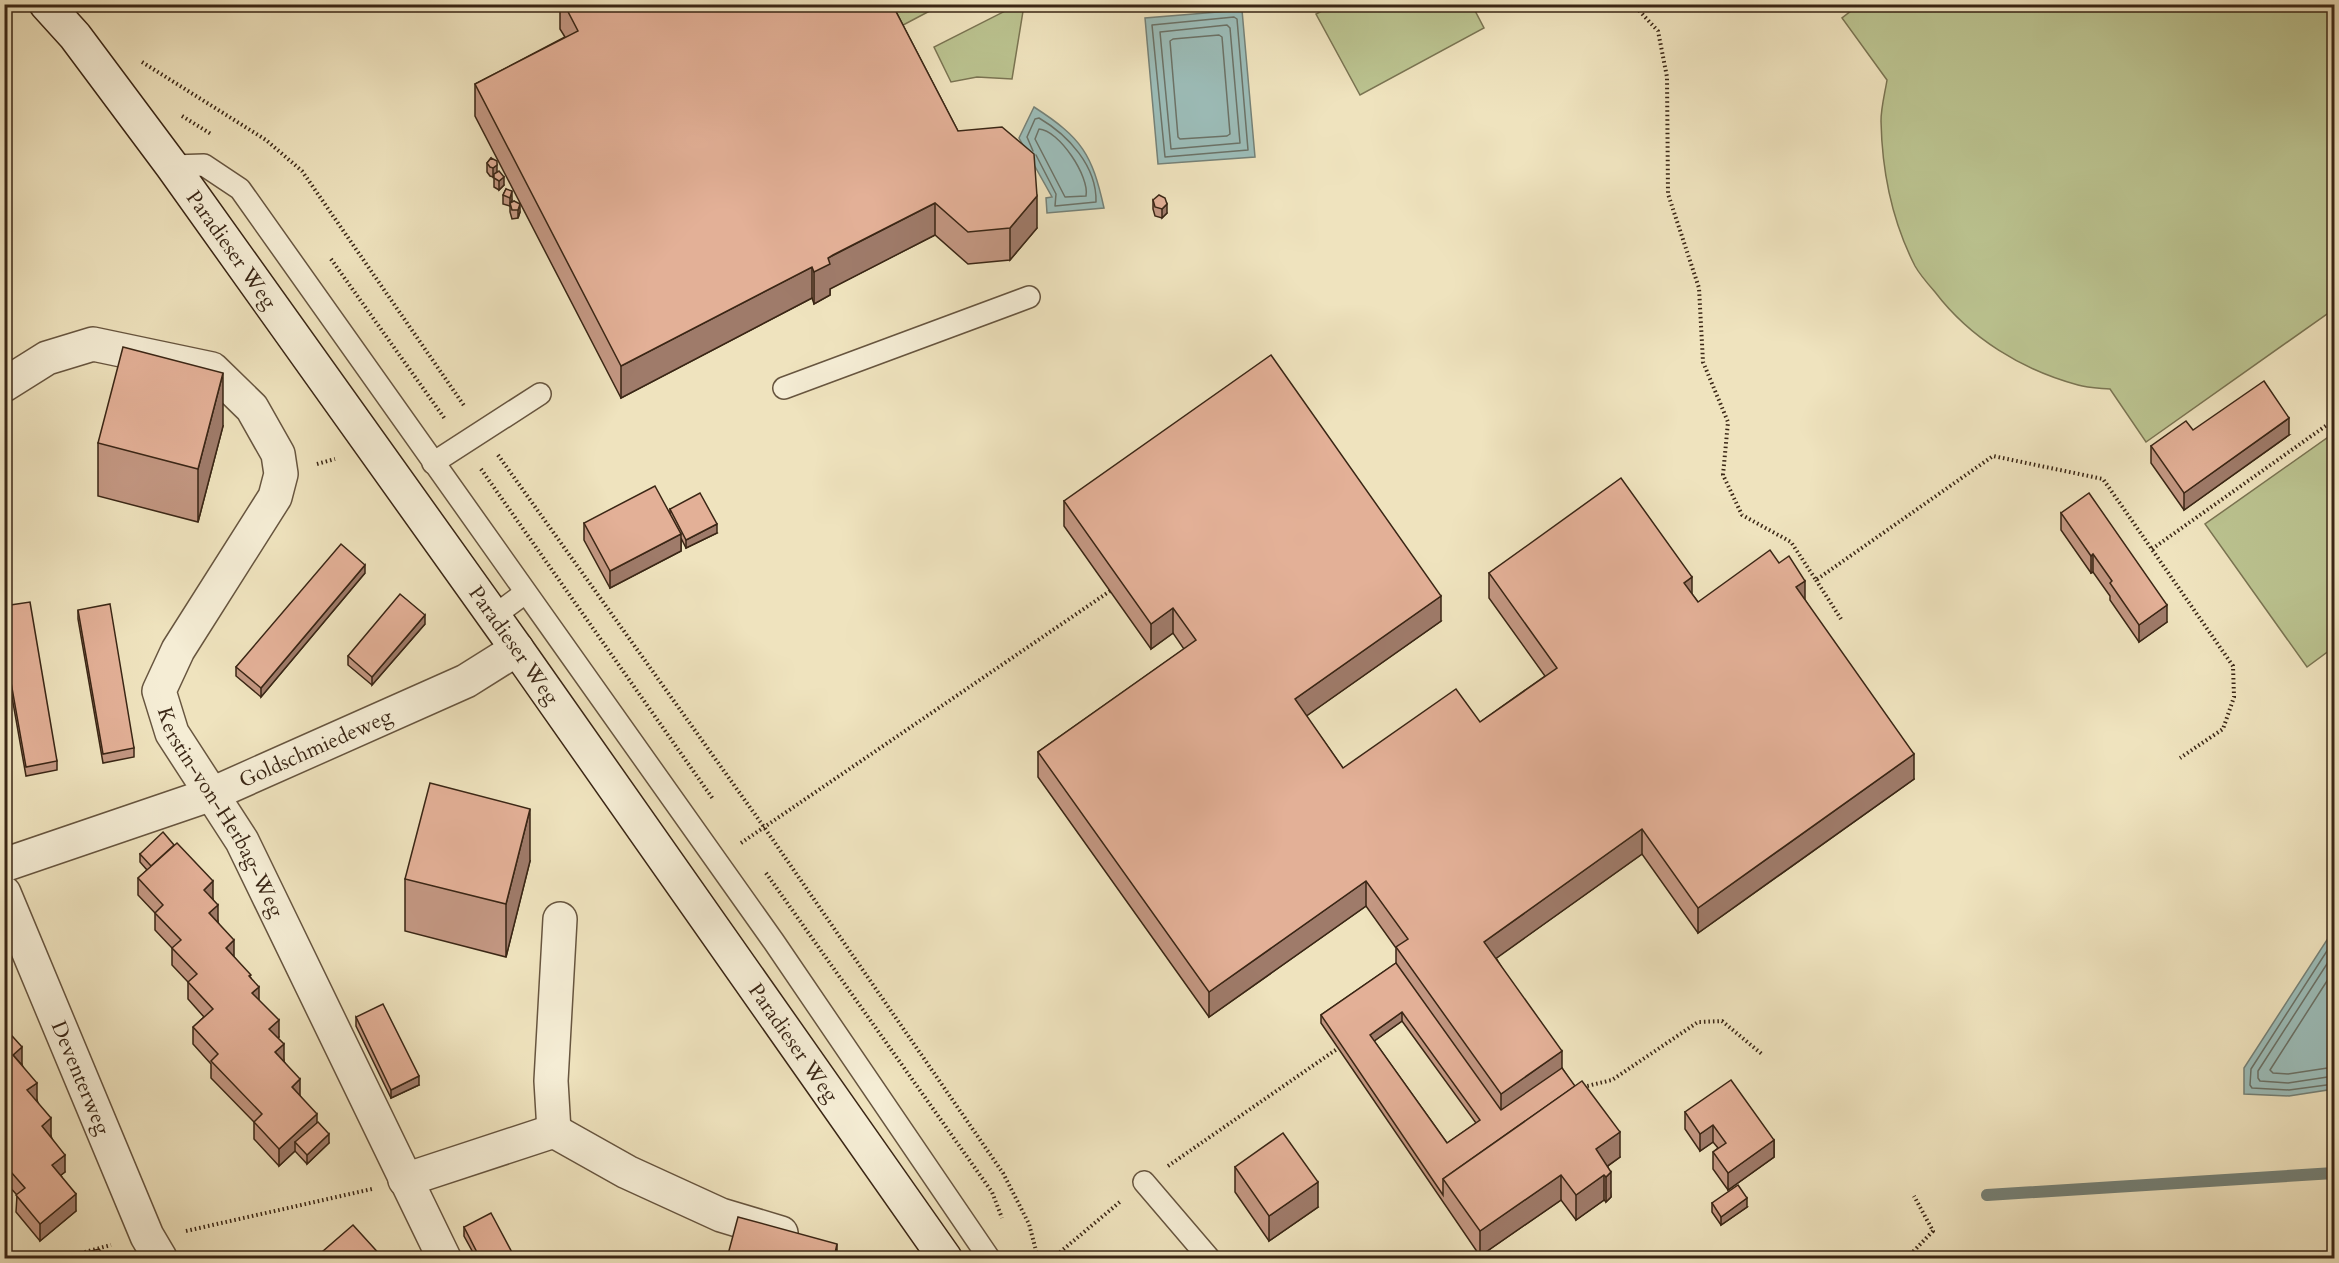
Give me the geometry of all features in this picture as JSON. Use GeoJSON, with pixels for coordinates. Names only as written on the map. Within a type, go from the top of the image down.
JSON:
{"type":"FeatureCollection","features":[{"type":"Feature","properties":{"kind":"street","name":"Paradieser Weg"},"geometry":{"type":"LineString","coordinates":[[46,4],[75,36],[172,166],[518,649],[945,1258]]}},
{"type":"Feature","properties":{"kind":"street","name":"Paradieser Weg"},"geometry":{"type":"LineString","coordinates":[[59,4],[75,36]]}},
{"type":"Feature","properties":{"kind":"street","name":"Kerstin-von-Herbag-Weg"},"geometry":{"type":"LineString","coordinates":[[4,385],[47,358],[93,344],[212,369],[252,408],[278,454],[281,474],[275,497],[178,650],[159,691],[172,733],[242,841],[444,1258]]}},
{"type":"Feature","properties":{"kind":"street","name":"Goldschmiedeweg"},"geometry":{"type":"LineString","coordinates":[[4,865],[212,794],[466,681],[518,649]]}},
{"type":"Feature","properties":{"kind":"street","name":"Deventerweg"},"geometry":{"type":"LineString","coordinates":[[4,893],[154,1247]]}},
{"type":"Feature","properties":{"kind":"street"},"geometry":{"type":"LineString","coordinates":[[554,1131],[551,1081],[560,919]]}},
{"type":"Feature","properties":{"kind":"street"},"geometry":{"type":"LineString","coordinates":[[405,1180],[554,1131],[627,1172],[721,1215],[801,1240]]}},
{"type":"Feature","properties":{"kind":"lane"},"geometry":{"type":"LineString","coordinates":[[172,166],[204,165],[240,189],[717,860],[989,1258]]}},
{"type":"Feature","properties":{"kind":"lane"},"geometry":{"type":"LineString","coordinates":[[784,388],[799,380],[1029,297]]}},
{"type":"Feature","properties":{"kind":"lane"},"geometry":{"type":"LineString","coordinates":[[433,462],[540,394]]}},
{"type":"Feature","properties":{"kind":"lane"},"geometry":{"type":"LineString","coordinates":[[494,616],[525,593]]}},
{"type":"Feature","properties":{"kind":"lane"},"geometry":{"type":"LineString","coordinates":[[1144,1182],[1209,1258]]}},
{"type":"Feature","properties":{"kind":"path"},"geometry":{"type":"LineString","coordinates":[[1633,4],[1658,31],[1667,77],[1668,194],[1699,288],[1703,362],[1728,422],[1723,475],[1742,515],[1791,542],[1841,619]]}},
{"type":"Feature","properties":{"kind":"path"},"geometry":{"type":"LineString","coordinates":[[136,58],[266,140],[302,171],[481,431],[764,827],[1003,1173],[1029,1224],[1038,1258]]}},
{"type":"Feature","properties":{"kind":"path"},"geometry":{"type":"LineString","coordinates":[[2152,549],[2334,420]]}},
{"type":"Feature","properties":{"kind":"path"},"geometry":{"type":"LineString","coordinates":[[1816,580],[1993,456],[2103,479],[2233,666],[2234,698],[2223,729],[2180,758]]}},
{"type":"Feature","properties":{"kind":"path"},"geometry":{"type":"LineString","coordinates":[[717,860],[1110,591]]}},
{"type":"Feature","properties":{"kind":"path"},"geometry":{"type":"LineString","coordinates":[[1581,1087],[1612,1080],[1698,1022],[1722,1021],[1763,1054]]}},
{"type":"Feature","properties":{"kind":"path"},"geometry":{"type":"LineString","coordinates":[[1053,1258],[1144,1182],[1337,1049]]}},
{"type":"Feature","properties":{"kind":"path"},"geometry":{"type":"LineString","coordinates":[[63,1258],[154,1247],[183,1232],[405,1180]]}},
{"type":"Feature","properties":{"kind":"path"},"geometry":{"type":"LineString","coordinates":[[1907,1258],[1933,1231],[1914,1196]]}},
{"type":"Feature","properties":{"kind":"green space"},"geometry":{"type":"Polygon","coordinates":[[[1019,4],[1024,5],[1012,79],[977,77],[951,82],[934,47],[1019,4]]]}},
{"type":"Feature","properties":{"kind":"green space"},"geometry":{"type":"Polygon","coordinates":[[[1860,4],[2334,5],[2334,309],[2146,442],[2110,389],[2082,386],[2057,379],[1999,350],[1981,338],[1949,309],[1919,273],[1907,249],[1894,214],[1883,158],[1881,116],[1887,80],[1842,18],[1860,4]]]}},
{"type":"Feature","properties":{"kind":"green space"},"geometry":{"type":"Polygon","coordinates":[[[899,5],[941,5],[890,32],[880,13],[899,5]]]}},
{"type":"Feature","properties":{"kind":"green space"},"geometry":{"type":"Polygon","coordinates":[[[1333,5],[1472,5],[1484,28],[1360,95],[1316,14],[1333,5]]]}},
{"type":"Feature","properties":{"kind":"green space"},"geometry":{"type":"Polygon","coordinates":[[[2334,433],[2334,647],[2307,667],[2205,524],[2334,433]]]}},
{"type":"Feature","properties":{"kind":"water"},"geometry":{"type":"Polygon","coordinates":[[[1242,10],[1255,157],[1158,164],[1145,18],[1242,10]]]}},
{"type":"Feature","properties":{"kind":"water"},"geometry":{"type":"Polygon","coordinates":[[[1034,107],[1064,128],[1082,149],[1095,174],[1104,208],[1047,213],[1046,198],[1052,197],[1019,138],[1034,107]]]}},
{"type":"Feature","properties":{"kind":"water"},"geometry":{"type":"Polygon","coordinates":[[[2334,929],[2334,1089],[2289,1096],[2244,1094],[2244,1068],[2334,929]]]}},
{"type":"Feature","properties":{"kind":"building"},"geometry":{"type":"Polygon","coordinates":[[[564,4],[892,4],[958,131],[1002,127],[1034,154],[1037,196],[1010,228],[968,232],[935,203],[833,255],[828,258],[830,264],[814,272],[812,267],[621,366],[475,84],[578,31],[564,4]]]}},
{"type":"Feature","properties":{"kind":"building"},"geometry":{"type":"Polygon","coordinates":[[[4,100],[10,109],[4,113],[4,100]]]}},
{"type":"Feature","properties":{"kind":"building"},"geometry":{"type":"Polygon","coordinates":[[[491,158],[497,161],[497,165],[493,168],[487,163],[491,158]]]}},
{"type":"Feature","properties":{"kind":"building"},"geometry":{"type":"Polygon","coordinates":[[[499,171],[504,177],[499,181],[494,178],[494,174],[499,171]]]}},
{"type":"Feature","properties":{"kind":"building"},"geometry":{"type":"Polygon","coordinates":[[[506,189],[512,191],[510,198],[503,195],[506,189]]]}},
{"type":"Feature","properties":{"kind":"building"},"geometry":{"type":"Polygon","coordinates":[[[1159,195],[1165,198],[1167,204],[1162,209],[1155,207],[1153,200],[1159,195]]]}},
{"type":"Feature","properties":{"kind":"building"},"geometry":{"type":"Polygon","coordinates":[[[514,201],[520,204],[518,210],[512,210],[510,203],[514,201]]]}},
{"type":"Feature","properties":{"kind":"building"},"geometry":{"type":"Polygon","coordinates":[[[123,347],[223,373],[198,469],[98,443],[123,347]]]}},
{"type":"Feature","properties":{"kind":"building"},"geometry":{"type":"Polygon","coordinates":[[[1271,355],[1441,596],[1295,699],[1343,768],[1456,689],[1480,722],[1557,668],[1489,573],[1621,478],[1692,577],[1684,583],[1698,602],[1770,550],[1779,563],[1789,556],[1805,581],[1796,587],[1914,754],[1698,908],[1642,829],[1484,942],[1562,1051],[1501,1094],[1396,947],[1408,939],[1366,881],[1209,992],[1038,752],[1196,640],[1173,608],[1151,624],[1064,501],[1271,355]]]}},
{"type":"Feature","properties":{"kind":"building"},"geometry":{"type":"Polygon","coordinates":[[[2264,381],[2289,418],[2184,493],[2151,446],[2186,421],[2193,430],[2264,381]]]}},
{"type":"Feature","properties":{"kind":"building"},"geometry":{"type":"Polygon","coordinates":[[[655,486],[681,534],[610,571],[584,523],[655,486]]]}},
{"type":"Feature","properties":{"kind":"building"},"geometry":{"type":"Polygon","coordinates":[[[700,493],[717,524],[686,540],[670,509],[700,493]]]}},
{"type":"Feature","properties":{"kind":"building"},"geometry":{"type":"Polygon","coordinates":[[[2089,493],[2167,605],[2139,625],[2110,583],[2112,581],[2061,513],[2089,493]]]}},
{"type":"Feature","properties":{"kind":"building"},"geometry":{"type":"Polygon","coordinates":[[[341,544],[365,565],[261,688],[236,667],[341,544]]]}},
{"type":"Feature","properties":{"kind":"building"},"geometry":{"type":"Polygon","coordinates":[[[400,594],[425,615],[372,677],[348,656],[400,594]]]}},
{"type":"Feature","properties":{"kind":"building"},"geometry":{"type":"Polygon","coordinates":[[[30,602],[57,761],[26,767],[4,643],[4,606],[30,602]]]}},
{"type":"Feature","properties":{"kind":"building"},"geometry":{"type":"Polygon","coordinates":[[[110,604],[134,748],[103,754],[78,610],[110,604]]]}},
{"type":"Feature","properties":{"kind":"building"},"geometry":{"type":"Polygon","coordinates":[[[430,783],[530,809],[506,904],[405,879],[430,783]]]}},
{"type":"Feature","properties":{"kind":"building"},"geometry":{"type":"Polygon","coordinates":[[[163,832],[174,845],[151,866],[140,854],[163,832]]]}},
{"type":"Feature","properties":{"kind":"building"},"geometry":{"type":"Polygon","coordinates":[[[177,843],[213,881],[204,890],[218,905],[209,913],[234,940],[226,948],[259,987],[252,993],[279,1020],[269,1029],[284,1044],[275,1052],[300,1079],[292,1087],[317,1114],[279,1149],[254,1122],[262,1114],[211,1061],[218,1054],[193,1027],[213,1009],[188,982],[197,974],[172,948],[181,940],[155,913],[163,905],[138,878],[177,843]]]}},
{"type":"Feature","properties":{"kind":"building"},"geometry":{"type":"Polygon","coordinates":[[[1396,963],[1501,1110],[1562,1068],[1575,1086],[1443,1179],[1443,1195],[1321,1015],[1396,963]],[[1402,1012],[1370,1035],[1447,1143],[1480,1120],[1402,1012]]]}},
{"type":"Feature","properties":{"kind":"building"},"geometry":{"type":"Polygon","coordinates":[[[383,1004],[419,1076],[391,1090],[356,1017],[383,1004]]]}},
{"type":"Feature","properties":{"kind":"building"},"geometry":{"type":"Polygon","coordinates":[[[4,1027],[22,1047],[13,1055],[37,1083],[27,1090],[51,1118],[42,1126],[65,1155],[52,1165],[76,1194],[40,1224],[16,1195],[25,1188],[4,1164],[4,1156],[9,1152],[4,1146],[4,1027]]]}},
{"type":"Feature","properties":{"kind":"building"},"geometry":{"type":"Polygon","coordinates":[[[1731,1080],[1774,1140],[1728,1173],[1713,1152],[1726,1143],[1713,1125],[1700,1134],[1685,1112],[1731,1080]]]}},
{"type":"Feature","properties":{"kind":"building"},"geometry":{"type":"Polygon","coordinates":[[[1582,1081],[1620,1132],[1596,1149],[1611,1172],[1576,1195],[1561,1175],[1480,1231],[1443,1179],[1582,1081]]]}},
{"type":"Feature","properties":{"kind":"building"},"geometry":{"type":"Polygon","coordinates":[[[318,1122],[329,1134],[307,1155],[295,1142],[318,1122]]]}},
{"type":"Feature","properties":{"kind":"building"},"geometry":{"type":"Polygon","coordinates":[[[1283,1133],[1318,1182],[1269,1216],[1235,1167],[1283,1133]]]}},
{"type":"Feature","properties":{"kind":"building"},"geometry":{"type":"Polygon","coordinates":[[[1738,1185],[1747,1198],[1721,1217],[1712,1203],[1738,1185]]]}},
{"type":"Feature","properties":{"kind":"building"},"geometry":{"type":"Polygon","coordinates":[[[491,1213],[515,1258],[480,1258],[464,1227],[491,1213]]]}},
{"type":"Feature","properties":{"kind":"building"},"geometry":{"type":"Polygon","coordinates":[[[738,1217],[837,1244],[834,1258],[727,1258],[738,1217]]]}},
{"type":"Feature","properties":{"kind":"building"},"geometry":{"type":"Polygon","coordinates":[[[353,1225],[383,1258],[315,1258],[353,1225]]]}},
{"type":"Feature","properties":{"kind":"building"},"geometry":{"type":"Polygon","coordinates":[[[99,1249],[106,1258],[63,1258],[99,1249]]]}},
{"type":"Feature","properties":{"kind":"waterway"},"geometry":{"type":"LineString","coordinates":[[1987,1195],[2334,1173]]}}]}
